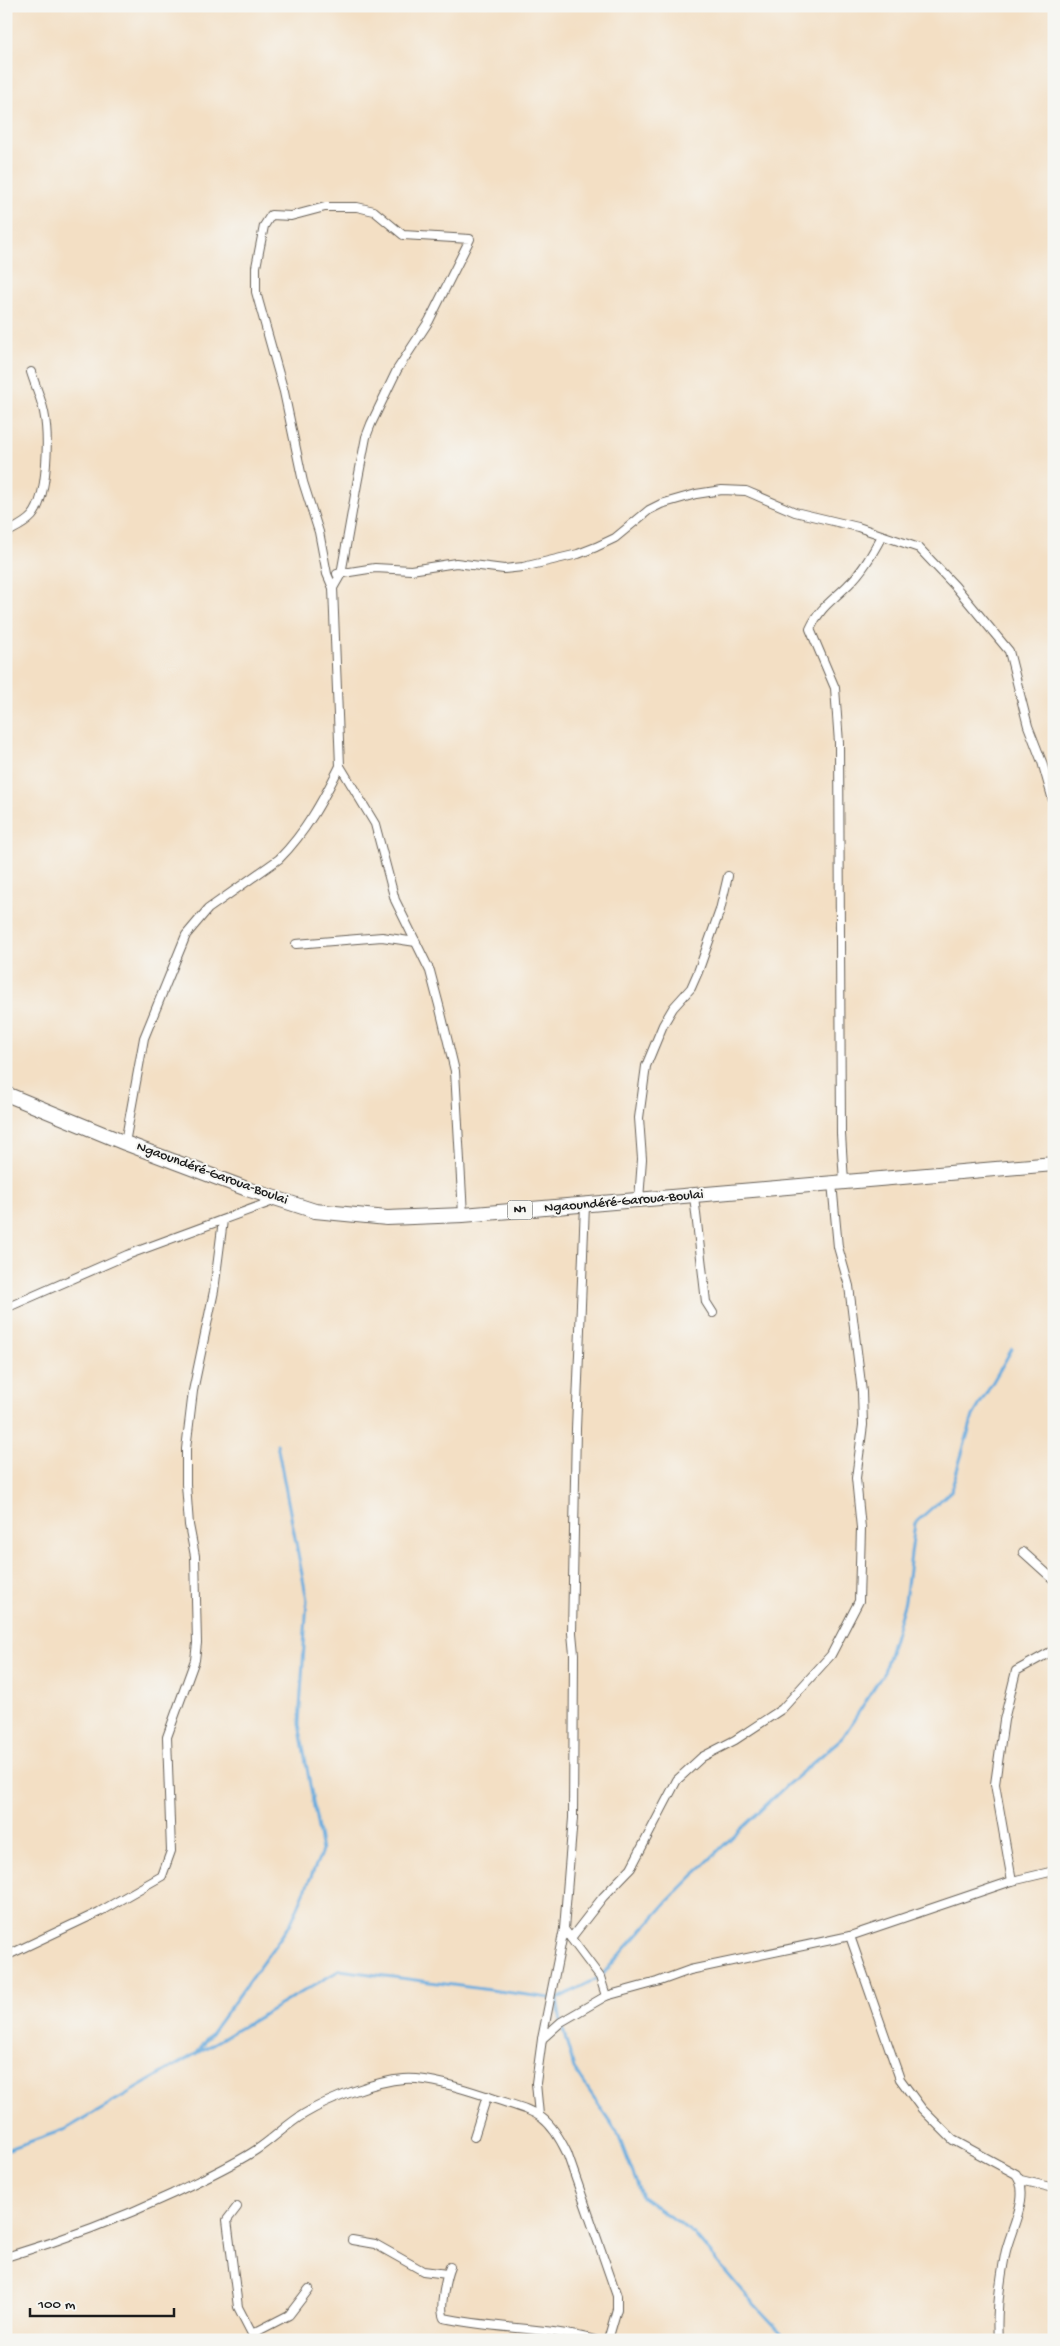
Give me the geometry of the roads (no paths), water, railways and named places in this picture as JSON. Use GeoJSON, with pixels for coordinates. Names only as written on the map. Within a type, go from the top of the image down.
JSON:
{"type":"FeatureCollection","features":[{"type":"Feature","properties":{"kind":"highway","name":"Ngaoundéré-Garoua-Boulai"},"geometry":{"type":"LineString","coordinates":[[6,1094],[125,1143],[278,1199],[314,1211],[348,1216],[387,1218],[463,1216],[1054,1164]]}},
{"type":"Feature","properties":{"kind":"street"},"geometry":{"type":"LineString","coordinates":[[333,588],[341,574],[356,484],[369,430],[398,370],[429,320],[470,239],[403,234],[374,210],[357,207],[325,207],[291,216],[270,215],[264,226],[255,281],[258,305],[284,392],[304,482],[333,588],[340,766],[375,824],[395,900],[430,971],[455,1071],[463,1216]]}},
{"type":"Feature","properties":{"kind":"street"},"geometry":{"type":"LineString","coordinates":[[6,533],[23,524],[36,511],[43,485],[46,427],[44,411],[31,372]]}},
{"type":"Feature","properties":{"kind":"street"},"geometry":{"type":"LineString","coordinates":[[328,574],[341,574],[375,568],[411,570],[456,563],[504,569],[532,565],[578,554],[596,547],[615,538],[649,510],[661,504],[696,494],[722,490],[746,490],[795,512],[858,527],[919,548],[955,586],[1009,651],[1028,726],[1042,762],[1054,804]]}},
{"type":"Feature","properties":{"kind":"street"},"geometry":{"type":"LineString","coordinates":[[571,1938],[603,1897],[631,1868],[677,1780],[702,1757],[734,1740],[782,1709],[832,1655],[859,1601],[862,1528],[856,1478],[863,1425],[862,1392],[849,1286],[838,1247],[838,1182],[841,1134],[838,715],[835,688],[810,629],[816,616],[830,600],[848,586],[860,572],[882,536]]}},
{"type":"Feature","properties":{"kind":"street"},"geometry":{"type":"LineString","coordinates":[[125,1143],[144,1038],[186,935],[208,909],[279,859],[287,851],[312,819],[340,766]]}},
{"type":"Feature","properties":{"kind":"street"},"geometry":{"type":"LineString","coordinates":[[639,1200],[642,1159],[639,1118],[646,1066],[663,1025],[673,1008],[691,988],[698,972],[720,910],[728,876]]}},
{"type":"Feature","properties":{"kind":"street"},"geometry":{"type":"LineString","coordinates":[[296,944],[388,937],[416,942]]}},
{"type":"Feature","properties":{"kind":"street"},"geometry":{"type":"LineString","coordinates":[[694,1196],[706,1302],[713,1313]]}},
{"type":"Feature","properties":{"kind":"street"},"geometry":{"type":"LineString","coordinates":[[6,1308],[127,1255],[278,1199]]}},
{"type":"Feature","properties":{"kind":"street"},"geometry":{"type":"LineString","coordinates":[[539,2115],[536,2083],[542,2039],[564,1929],[573,1818],[574,1654],[572,1633],[576,1439],[586,1205]]}},
{"type":"Feature","properties":{"kind":"street"},"geometry":{"type":"LineString","coordinates":[[6,1956],[99,1912],[162,1876],[171,1851],[167,1736],[195,1660],[197,1643],[195,1556],[186,1484],[186,1449],[193,1391],[214,1291],[223,1220]]}},
{"type":"Feature","properties":{"kind":"street"},"geometry":{"type":"LineString","coordinates":[[1024,1552],[1054,1580]]}},
{"type":"Feature","properties":{"kind":"street"},"geometry":{"type":"LineString","coordinates":[[1012,1881],[994,1784],[1001,1736],[1016,1671],[1054,1650]]}},
{"type":"Feature","properties":{"kind":"street"},"geometry":{"type":"LineString","coordinates":[[542,2039],[561,2022],[606,1996],[657,1982],[690,1970],[850,1936],[1012,1881],[1054,1871]]}},
{"type":"Feature","properties":{"kind":"street"},"geometry":{"type":"LineString","coordinates":[[564,1929],[600,1977],[606,1996]]}},
{"type":"Feature","properties":{"kind":"street"},"geometry":{"type":"LineString","coordinates":[[850,1936],[900,2079],[922,2110],[952,2140],[1016,2174],[1021,2180],[1022,2191],[1020,2201],[1014,2228],[1005,2254],[997,2326],[998,2340]]}},
{"type":"Feature","properties":{"kind":"street"},"geometry":{"type":"LineString","coordinates":[[6,2257],[51,2244],[170,2195],[256,2150],[304,2114],[370,2087],[404,2079],[424,2080],[487,2096],[539,2115],[553,2127],[566,2153],[617,2296],[617,2309],[608,2340]]}},
{"type":"Feature","properties":{"kind":"street"},"geometry":{"type":"LineString","coordinates":[[474,2137],[487,2096]]}},
{"type":"Feature","properties":{"kind":"street"},"geometry":{"type":"LineString","coordinates":[[1021,2180],[1054,2188]]}},
{"type":"Feature","properties":{"kind":"street"},"geometry":{"type":"LineString","coordinates":[[237,2207],[227,2220],[238,2306],[250,2337],[289,2315],[309,2289]]}},
{"type":"Feature","properties":{"kind":"street"},"geometry":{"type":"LineString","coordinates":[[352,2240],[375,2244],[422,2271],[448,2270],[442,2312],[444,2318],[488,2326],[544,2330],[595,2340]]}},
{"type":"Feature","properties":{"kind":"waterway"},"geometry":{"type":"LineString","coordinates":[[557,1999],[600,1977],[669,1900],[726,1843],[786,1786],[843,1737],[884,1672],[905,1601],[915,1523],[951,1491],[973,1416],[1012,1349]]}},
{"type":"Feature","properties":{"kind":"waterway"},"geometry":{"type":"LineString","coordinates":[[198,2052],[291,1923],[322,1851],[299,1724],[307,1600],[277,1444]]}},
{"type":"Feature","properties":{"kind":"waterway"},"geometry":{"type":"LineString","coordinates":[[6,2150],[66,2129],[340,1970],[557,1999],[561,2022],[574,2068],[617,2132],[642,2197],[694,2234],[742,2291],[788,2340]]}}]}
